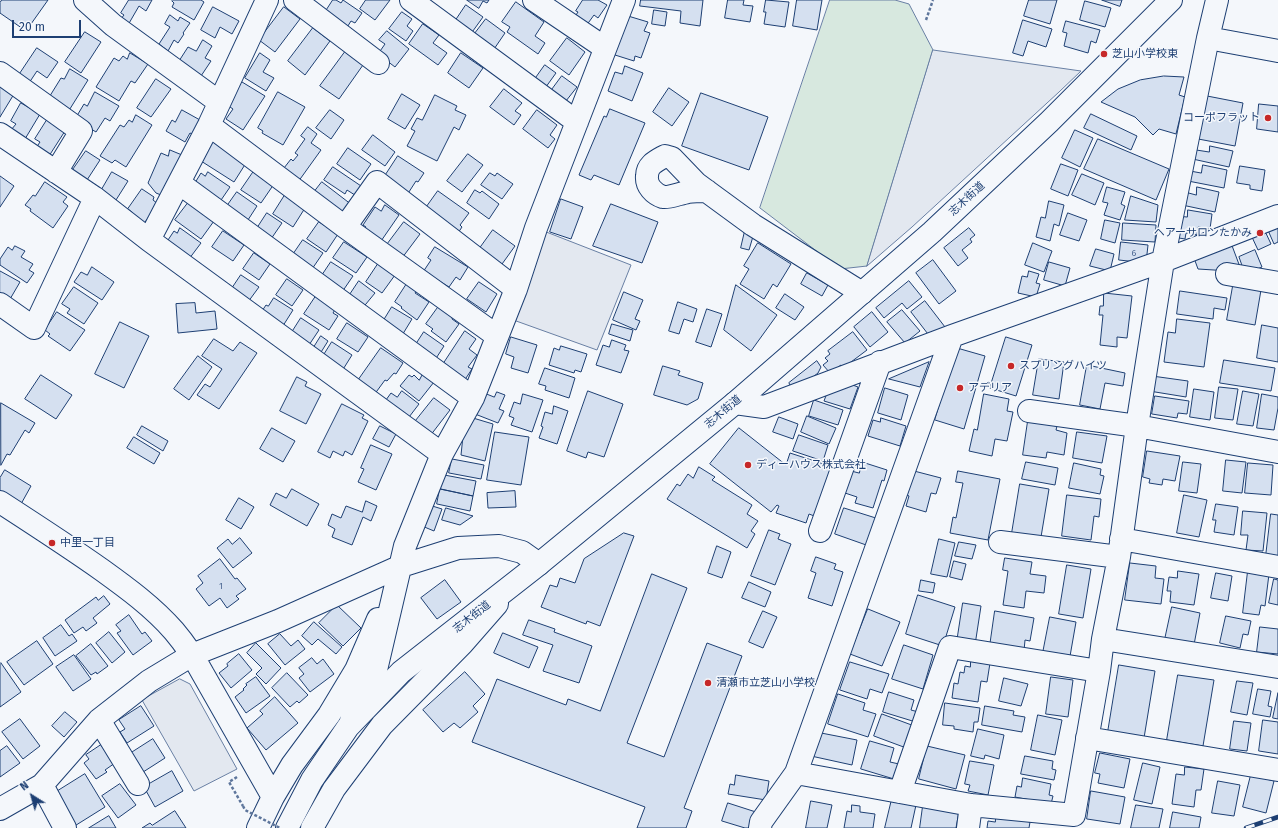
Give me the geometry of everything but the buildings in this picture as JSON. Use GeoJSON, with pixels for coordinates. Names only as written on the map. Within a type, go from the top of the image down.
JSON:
{"type":"FeatureCollection","features":[{"type":"Feature","properties":{"kind":"street"},"geometry":{"type":"LineString","coordinates":[[85,0],[113,25],[219,102]]}},
{"type":"Feature","properties":{"kind":"street"},"geometry":{"type":"LineString","coordinates":[[149,240],[209,125],[267,0]]}},
{"type":"Feature","properties":{"kind":"street"},"geometry":{"type":"LineString","coordinates":[[295,0],[378,63]]}},
{"type":"Feature","properties":{"kind":"street"},"geometry":{"type":"LineString","coordinates":[[411,0],[577,122]]}},
{"type":"Feature","properties":{"kind":"street"},"geometry":{"type":"LineString","coordinates":[[534,0],[605,48]]}},
{"type":"Feature","properties":{"kind":"street"},"geometry":{"type":"LineString","coordinates":[[348,727],[376,670],[405,546],[442,454],[473,398],[516,289],[536,228],[624,0]]}},
{"type":"Feature","properties":{"kind":"street","name":"志木街道"},"geometry":{"type":"LineString","coordinates":[[287,828],[312,780],[348,727],[401,672],[539,564],[735,403],[932,232],[1049,122],[1170,0]]}},
{"type":"Feature","properties":{"kind":"street"},"geometry":{"type":"LineString","coordinates":[[796,773],[971,805],[1074,815],[1088,738],[1103,639],[1120,548],[1137,426],[1163,261],[1217,0]]}},
{"type":"Feature","properties":{"kind":"street"},"geometry":{"type":"LineString","coordinates":[[1208,38],[1278,51]]}},
{"type":"Feature","properties":{"kind":"street"},"geometry":{"type":"LineString","coordinates":[[0,73],[81,131],[56,172]]}},
{"type":"Feature","properties":{"kind":"street"},"geometry":{"type":"LineString","coordinates":[[209,125],[345,227],[497,336]]}},
{"type":"Feature","properties":{"kind":"street"},"geometry":{"type":"LineString","coordinates":[[0,134],[95,198],[149,240],[442,454]]}},
{"type":"Feature","properties":{"kind":"street"},"geometry":{"type":"LineString","coordinates":[[179,182],[473,398]]}},
{"type":"Feature","properties":{"kind":"street"},"geometry":{"type":"LineString","coordinates":[[345,227],[377,182],[516,289]]}},
{"type":"Feature","properties":{"kind":"street"},"geometry":{"type":"LineString","coordinates":[[707,191],[753,225],[862,293]]}},
{"type":"Feature","properties":{"kind":"street"},"geometry":{"type":"LineString","coordinates":[[0,304],[34,328],[95,198]]}},
{"type":"Feature","properties":{"kind":"street"},"geometry":{"type":"LineString","coordinates":[[735,403],[764,407],[880,362],[1163,261],[1278,216]]}},
{"type":"Feature","properties":{"kind":"street"},"geometry":{"type":"LineString","coordinates":[[1227,274],[1278,283]]}},
{"type":"Feature","properties":{"kind":"street"},"geometry":{"type":"LineString","coordinates":[[760,828],[761,822],[796,773],[952,336]]}},
{"type":"Feature","properties":{"kind":"street"},"geometry":{"type":"LineString","coordinates":[[820,531],[880,362]]}},
{"type":"Feature","properties":{"kind":"street"},"geometry":{"type":"LineString","coordinates":[[1029,411],[1137,426],[1278,452]]}},
{"type":"Feature","properties":{"kind":"street"},"geometry":{"type":"LineString","coordinates":[[0,502],[75,551],[122,585],[152,610],[173,631],[192,655],[273,797]]}},
{"type":"Feature","properties":{"kind":"street"},"geometry":{"type":"LineString","coordinates":[[1000,542],[1120,548],[1278,567]]}},
{"type":"Feature","properties":{"kind":"street"},"geometry":{"type":"LineString","coordinates":[[0,808],[42,785],[99,720],[149,681],[192,655],[278,620],[401,566],[458,548],[499,546],[522,552],[539,564]]}},
{"type":"Feature","properties":{"kind":"street"},"geometry":{"type":"LineString","coordinates":[[258,828],[273,797],[292,765],[329,715],[356,670],[401,566]]}},
{"type":"Feature","properties":{"kind":"street"},"geometry":{"type":"LineString","coordinates":[[312,828],[334,789],[382,725],[462,644],[516,582]]}},
{"type":"Feature","properties":{"kind":"street"},"geometry":{"type":"LineString","coordinates":[[1103,639],[1278,667]]}},
{"type":"Feature","properties":{"kind":"street"},"geometry":{"type":"LineString","coordinates":[[900,792],[950,647],[1099,671]]}},
{"type":"Feature","properties":{"kind":"street"},"geometry":{"type":"LineString","coordinates":[[99,720],[138,784]]}},
{"type":"Feature","properties":{"kind":"street"},"geometry":{"type":"LineString","coordinates":[[1088,738],[1278,770]]}},
{"type":"Feature","properties":{"kind":"street"},"geometry":{"type":"LineString","coordinates":[[42,785],[66,828]]}},
{"type":"Feature","properties":{"kind":"street"},"geometry":{"type":"LineString","coordinates":[[968,828],[971,805]]}},
{"type":"Feature","properties":{"kind":"path"},"geometry":{"type":"LineString","coordinates":[[926,20],[933,0]]}},
{"type":"Feature","properties":{"kind":"path"},"geometry":{"type":"LineString","coordinates":[[238,777],[229,782],[245,810],[280,828]]}},
{"type":"Feature","properties":{"kind":"shaded area"},"geometry":{"type":"Polygon","coordinates":[[[830,0],[895,0],[909,4],[933,50],[867,266],[840,269],[760,208],[830,0]]]}},
{"type":"Feature","properties":{"kind":"shaded area"},"geometry":{"type":"Polygon","coordinates":[[[933,50],[1081,71],[912,227],[867,266],[933,50]]]}},
{"type":"Feature","properties":{"kind":"shaded area"},"geometry":{"type":"Polygon","coordinates":[[[536,228],[631,265],[597,350],[505,317],[536,228]]]}},
{"type":"Feature","properties":{"kind":"shaded area"},"geometry":{"type":"Polygon","coordinates":[[[180,679],[190,684],[237,769],[194,791],[142,700],[180,679]]]}},
{"type":"Feature","properties":{"kind":"railway"},"geometry":{"type":"LineString","coordinates":[[1246,828],[1278,817]]}},
{"type":"Feature","properties":{"kind":"place","name":"芝山小学校東"},"geometry":{"type":"Point","coordinates":[1104,54]}},
{"type":"Feature","properties":{"kind":"place","name":"コーポフラット"},"geometry":{"type":"Point","coordinates":[1268,118]}},
{"type":"Feature","properties":{"kind":"place","name":"ヘアーサロンたかみ"},"geometry":{"type":"Point","coordinates":[1260,233]}},
{"type":"Feature","properties":{"kind":"place","name":"スプリングハイツ"},"geometry":{"type":"Point","coordinates":[1011,366]}},
{"type":"Feature","properties":{"kind":"place","name":"アデリア"},"geometry":{"type":"Point","coordinates":[960,388]}},
{"type":"Feature","properties":{"kind":"place","name":"ディーハウス株式会社"},"geometry":{"type":"Point","coordinates":[748,465]}},
{"type":"Feature","properties":{"kind":"place","name":"中里一丁目"},"geometry":{"type":"Point","coordinates":[52,543]}},
{"type":"Feature","properties":{"kind":"place","name":"清瀬市立芝山小学校"},"geometry":{"type":"Point","coordinates":[708,683]}}]}
